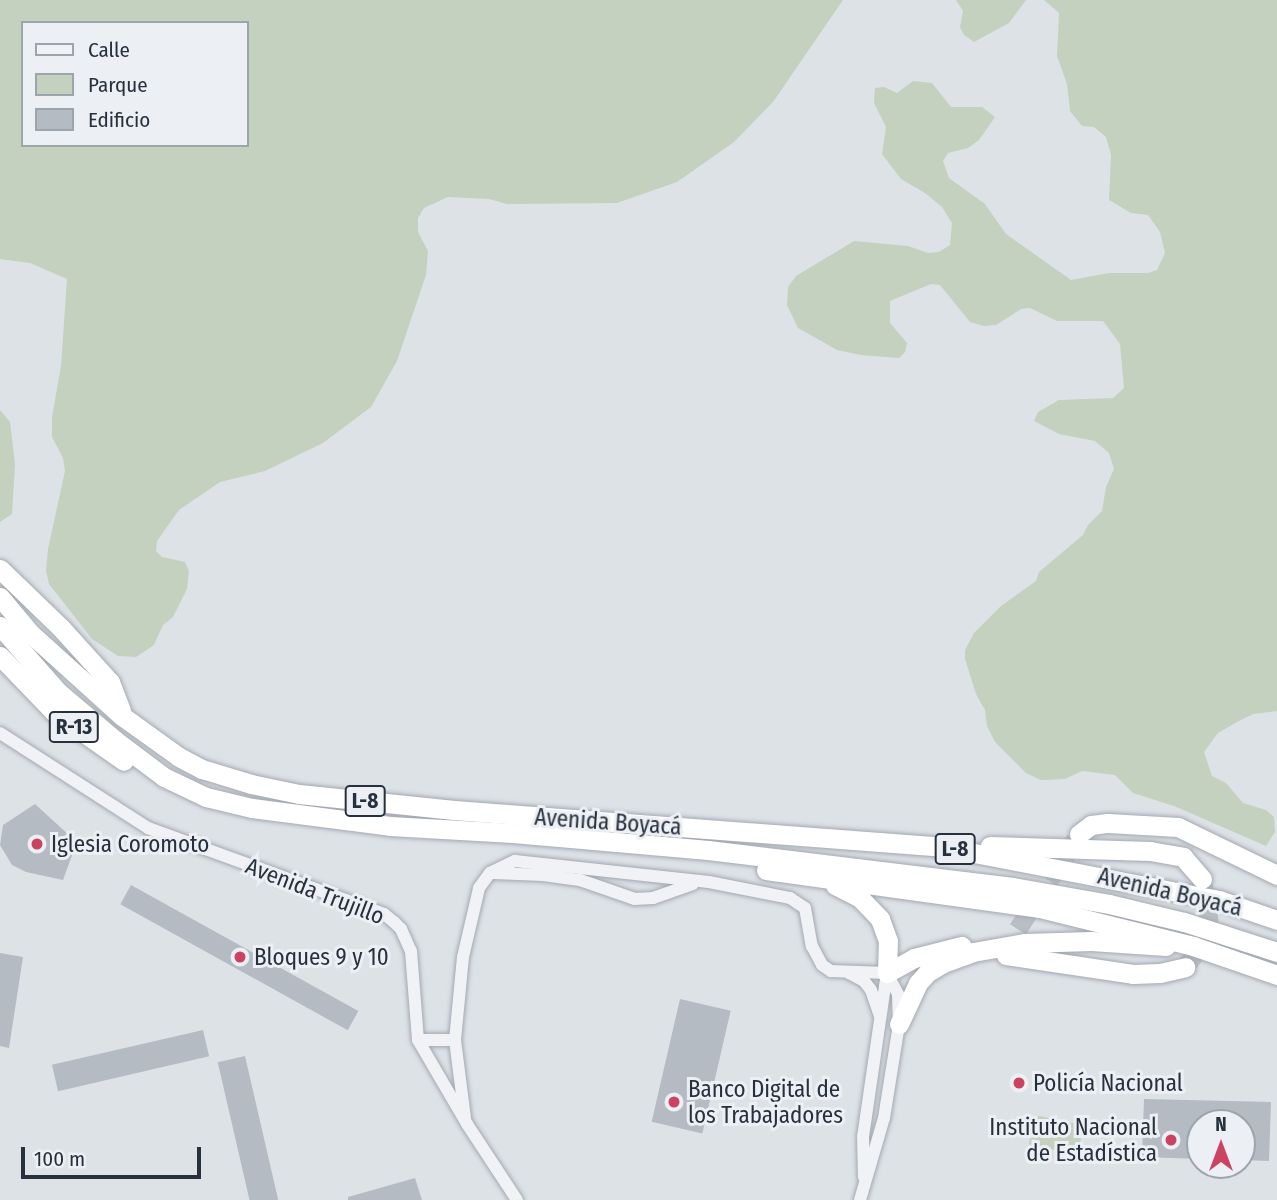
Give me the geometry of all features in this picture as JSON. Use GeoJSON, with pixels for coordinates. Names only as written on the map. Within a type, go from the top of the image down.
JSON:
{"type":"FeatureCollection","features":[{"type":"Feature","properties":{"kind":"highway","name":"R-13"},"geometry":{"type":"LineString","coordinates":[[0,569],[61,628],[110,682],[122,716]]}},
{"type":"Feature","properties":{"kind":"highway","name":"Avenida Boyacá"},"geometry":{"type":"LineString","coordinates":[[0,597],[16,645]]}},
{"type":"Feature","properties":{"kind":"highway","name":"Avenida Boyacá"},"geometry":{"type":"LineString","coordinates":[[0,626],[16,645],[179,757],[202,769],[251,784],[299,794],[454,810],[943,847],[1219,900],[1277,920]]}},
{"type":"Feature","properties":{"kind":"highway","name":"R-13"},"geometry":{"type":"LineString","coordinates":[[16,645],[54,712],[135,768],[164,777]]}},
{"type":"Feature","properties":{"kind":"highway","name":"Avenida Boyacá"},"geometry":{"type":"LineString","coordinates":[[164,777],[206,797],[251,808],[390,827],[583,838],[1013,887],[1110,904],[1184,922],[1274,952]]}},
{"type":"Feature","properties":{"kind":"highway"},"geometry":{"type":"LineString","coordinates":[[1079,834],[1091,825],[1108,823],[1178,827],[1277,875]]}},
{"type":"Feature","properties":{"kind":"highway"},"geometry":{"type":"LineString","coordinates":[[583,838],[646,854],[1040,908],[1193,946],[1277,975]]}},
{"type":"Feature","properties":{"kind":"highway"},"geometry":{"type":"LineString","coordinates":[[943,847],[1032,846],[1150,851],[1182,857],[1196,869],[1202,879]]}},
{"type":"Feature","properties":{"kind":"highway"},"geometry":{"type":"LineString","coordinates":[[825,880],[860,898],[876,913],[888,941],[887,973]]}},
{"type":"Feature","properties":{"kind":"highway"},"geometry":{"type":"LineString","coordinates":[[887,973],[914,958],[1009,936],[1018,929]]}},
{"type":"Feature","properties":{"kind":"highway"},"geometry":{"type":"LineString","coordinates":[[890,1023],[928,972],[943,963],[973,952],[1025,943],[1091,942],[1193,946]]}},
{"type":"Feature","properties":{"kind":"highway"},"geometry":{"type":"LineString","coordinates":[[973,952],[1025,956],[1133,974],[1160,973],[1185,967]]}},
{"type":"Feature","properties":{"kind":"street","name":"Avenida Trujillo"},"geometry":{"type":"LineString","coordinates":[[0,733],[148,828],[384,914],[401,929],[411,951],[418,1040],[467,1124],[517,1200]]}},
{"type":"Feature","properties":{"kind":"street"},"geometry":{"type":"LineString","coordinates":[[467,1124],[454,1040],[470,920],[479,888],[490,873],[514,861],[709,882],[797,902],[805,908],[816,957],[831,971],[887,973],[898,995],[867,1115],[862,1151],[864,1180]]}},
{"type":"Feature","properties":{"kind":"street"},"geometry":{"type":"LineString","coordinates":[[490,873],[543,874],[580,880],[635,899],[653,898],[684,884],[709,882]]}},
{"type":"Feature","properties":{"kind":"street"},"geometry":{"type":"LineString","coordinates":[[849,973],[864,981],[871,989],[890,1023],[884,1118],[860,1200]]}},
{"type":"Feature","properties":{"kind":"street"},"geometry":{"type":"LineString","coordinates":[[418,1040],[454,1040]]}},
{"type":"Feature","properties":{"kind":"street"},"geometry":{"type":"LineString","coordinates":[[867,1115],[872,1124],[884,1118]]}},
{"type":"Feature","properties":{"kind":"green space"},"geometry":{"type":"Polygon","coordinates":[[[0,0],[843,0],[773,102],[734,142],[677,182],[617,203],[507,204],[489,199],[448,197],[424,208],[418,218],[418,232],[428,251],[426,275],[397,361],[371,407],[323,443],[265,471],[220,482],[179,510],[157,541],[156,551],[162,557],[185,562],[189,571],[187,589],[173,617],[163,625],[154,645],[136,657],[118,656],[92,639],[49,584],[46,571],[48,549],[65,471],[63,458],[52,437],[52,417],[61,366],[67,279],[30,263],[0,259],[0,0]]]}},
{"type":"Feature","properties":{"kind":"green space"},"geometry":{"type":"Polygon","coordinates":[[[956,0],[1026,0],[1009,23],[974,42],[964,35],[960,27],[963,11],[956,0]]]}},
{"type":"Feature","properties":{"kind":"green space"},"geometry":{"type":"Polygon","coordinates":[[[1044,0],[1277,0],[1277,711],[1253,714],[1237,722],[1218,733],[1204,752],[1212,776],[1226,783],[1243,803],[1266,810],[1274,817],[1275,832],[1266,846],[1174,806],[1133,793],[1115,775],[1082,771],[1065,779],[1041,780],[1026,773],[995,742],[965,659],[965,650],[974,633],[1001,606],[1036,581],[1039,572],[1083,535],[1088,525],[1102,511],[1106,487],[1114,469],[1109,453],[1095,441],[1059,434],[1034,421],[1038,412],[1059,400],[1113,398],[1124,388],[1120,344],[1103,321],[1057,321],[1030,308],[1021,309],[996,325],[984,326],[970,322],[940,285],[931,284],[890,301],[890,323],[907,343],[905,352],[899,358],[837,350],[798,328],[787,305],[788,287],[796,276],[854,241],[908,246],[928,253],[939,252],[950,245],[952,223],[942,207],[901,179],[882,154],[886,127],[874,103],[875,88],[884,87],[897,93],[913,81],[932,83],[951,107],[982,107],[995,117],[979,140],[968,148],[948,153],[943,161],[949,178],[985,204],[1006,234],[1071,280],[1109,273],[1148,273],[1157,270],[1165,253],[1160,232],[1148,215],[1131,213],[1109,200],[1111,155],[1106,137],[1094,127],[1082,126],[1070,111],[1067,84],[1057,56],[1059,13],[1044,0]]]}},
{"type":"Feature","properties":{"kind":"green space"},"geometry":{"type":"Polygon","coordinates":[[[0,410],[10,422],[15,464],[12,514],[0,522],[0,410]]]}},
{"type":"Feature","properties":{"kind":"green space"},"geometry":{"type":"Polygon","coordinates":[[[1035,1115],[1084,1125],[1078,1155],[1029,1144],[1035,1115]]]}},
{"type":"Feature","properties":{"kind":"building"},"geometry":{"type":"Polygon","coordinates":[[[35,804],[70,836],[78,839],[63,880],[26,872],[12,865],[0,845],[3,825],[35,804]]]}},
{"type":"Feature","properties":{"kind":"building","name":"Bloques 9 y 10"},"geometry":{"type":"Polygon","coordinates":[[[131,885],[358,1011],[348,1030],[120,904],[131,885]]]}},
{"type":"Feature","properties":{"kind":"building"},"geometry":{"type":"Polygon","coordinates":[[[0,953],[23,957],[9,1048],[0,1046],[0,953]]]}},
{"type":"Feature","properties":{"kind":"building"},"geometry":{"type":"Polygon","coordinates":[[[680,999],[731,1011],[702,1133],[652,1122],[680,999]]]}},
{"type":"Feature","properties":{"kind":"building"},"geometry":{"type":"Polygon","coordinates":[[[203,1030],[209,1056],[58,1091],[52,1065],[203,1030]]]}},
{"type":"Feature","properties":{"kind":"building"},"geometry":{"type":"Polygon","coordinates":[[[245,1056],[278,1200],[250,1200],[218,1062],[245,1056]]]}},
{"type":"Feature","properties":{"kind":"building","name":"Instituto Nacional de Estadística"},"geometry":{"type":"Polygon","coordinates":[[[1144,1099],[1271,1102],[1269,1161],[1256,1161],[1256,1109],[1186,1109],[1186,1159],[1142,1157],[1144,1099]]]}},
{"type":"Feature","properties":{"kind":"building"},"geometry":{"type":"Polygon","coordinates":[[[415,1178],[422,1200],[348,1200],[348,1197],[415,1178]]]}},
{"type":"Feature","properties":{"kind":"tunnel"},"geometry":{"type":"LineString","coordinates":[[1018,929],[1078,835]]}},
{"type":"Feature","properties":{"kind":"tunnel"},"geometry":{"type":"LineString","coordinates":[[1185,967],[1200,948],[1209,924],[1208,902],[1203,885]]}},
{"type":"Feature","properties":{"kind":"place","name":"Iglesia Coromoto"},"geometry":{"type":"Point","coordinates":[37,844]}},
{"type":"Feature","properties":{"kind":"place","name":"Bloques 9 y 10"},"geometry":{"type":"Point","coordinates":[240,957]}},
{"type":"Feature","properties":{"kind":"place","name":"Policía Nacional"},"geometry":{"type":"Point","coordinates":[1019,1083]}},
{"type":"Feature","properties":{"kind":"place","name":"Banco Digital de los Trabajadores"},"geometry":{"type":"Point","coordinates":[674,1102]}},
{"type":"Feature","properties":{"kind":"place","name":"Instituto Nacional de Estadística"},"geometry":{"type":"Point","coordinates":[1171,1140]}}]}
